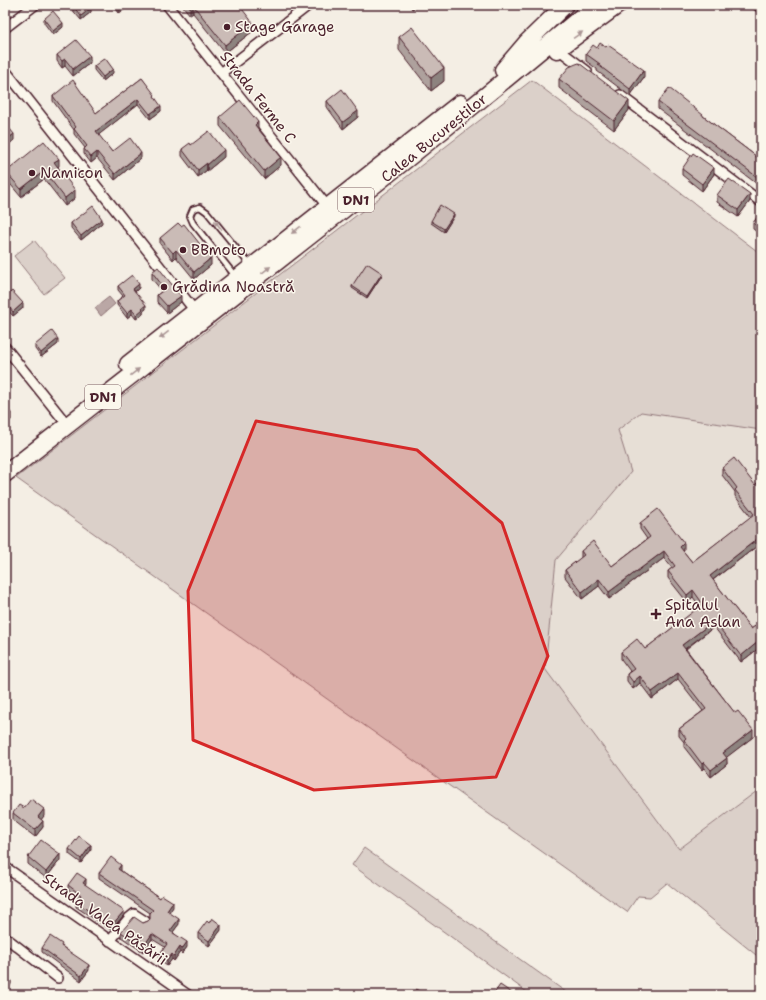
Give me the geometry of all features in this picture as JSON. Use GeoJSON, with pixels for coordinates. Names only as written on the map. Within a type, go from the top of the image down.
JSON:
{"type":"FeatureCollection","features":[{"type":"Feature","properties":{"kind":"highway","name":"DN1"},"geometry":{"type":"LineString","coordinates":[[506,74],[527,42],[565,5]]}},
{"type":"Feature","properties":{"kind":"highway","name":"Calea Bucureștilor"},"geometry":{"type":"LineString","coordinates":[[5,474],[338,214],[506,74],[579,5]]}},
{"type":"Feature","properties":{"kind":"highway","name":"Calea Bucureștilor"},"geometry":{"type":"LineString","coordinates":[[5,460],[327,206],[506,74],[596,5]]}},
{"type":"Feature","properties":{"kind":"highway","name":"DN1"},"geometry":{"type":"LineString","coordinates":[[506,74],[558,49],[618,5]]}},
{"type":"Feature","properties":{"kind":"street"},"geometry":{"type":"LineString","coordinates":[[5,28],[35,5]]}},
{"type":"Feature","properties":{"kind":"street","name":"Strada Ferme C"},"geometry":{"type":"LineString","coordinates":[[167,5],[327,206]]}},
{"type":"Feature","properties":{"kind":"street"},"geometry":{"type":"LineString","coordinates":[[221,73],[309,5]]}},
{"type":"Feature","properties":{"kind":"street"},"geometry":{"type":"LineString","coordinates":[[558,49],[596,78]]}},
{"type":"Feature","properties":{"kind":"street"},"geometry":{"type":"LineString","coordinates":[[5,70],[195,311]]}},
{"type":"Feature","properties":{"kind":"street"},"geometry":{"type":"LineString","coordinates":[[615,92],[761,202]]}},
{"type":"Feature","properties":{"kind":"street"},"geometry":{"type":"LineString","coordinates":[[5,347],[61,417]]}},
{"type":"Feature","properties":{"kind":"street","name":"Strada Valea Păsării"},"geometry":{"type":"LineString","coordinates":[[5,867],[188,995]]}},
{"type":"Feature","properties":{"kind":"street"},"geometry":{"type":"LineString","coordinates":[[110,940],[134,914],[145,920]]}},
{"type":"Feature","properties":{"kind":"street"},"geometry":{"type":"LineString","coordinates":[[5,937],[58,978]]}},
{"type":"Feature","properties":{"kind":"lane"},"geometry":{"type":"LineString","coordinates":[[237,278],[193,223],[190,216],[193,209],[200,207],[208,212],[251,266]]}},
{"type":"Feature","properties":{"kind":"highlighted area"},"geometry":{"type":"Polygon","coordinates":[[[256,421],[417,450],[502,523],[548,656],[496,777],[314,790],[193,740],[188,591],[256,421]]]}},
{"type":"Feature","properties":{"kind":"shaded area"},"geometry":{"type":"Polygon","coordinates":[[[532,80],[761,254],[761,430],[641,412],[618,430],[631,472],[556,560],[545,669],[679,849],[761,788],[761,959],[667,883],[650,897],[638,896],[627,912],[16,478],[532,80]]]}},
{"type":"Feature","properties":{"kind":"shaded area"},"geometry":{"type":"Polygon","coordinates":[[[34,240],[65,278],[44,294],[14,256],[34,240]]]}},
{"type":"Feature","properties":{"kind":"shaded area"},"geometry":{"type":"Polygon","coordinates":[[[109,297],[115,304],[101,316],[95,308],[109,297]]]}},
{"type":"Feature","properties":{"kind":"shaded area","name":"Spitalul Ana Aslan"},"geometry":{"type":"Polygon","coordinates":[[[641,412],[761,430],[761,788],[679,849],[545,669],[556,560],[631,472],[618,430],[641,412]]]}},
{"type":"Feature","properties":{"kind":"shaded area"},"geometry":{"type":"Polygon","coordinates":[[[364,848],[570,995],[531,995],[352,865],[364,848]]]}},
{"type":"Feature","properties":{"kind":"building"},"geometry":{"type":"Polygon","coordinates":[[[72,5],[88,5],[91,8],[81,16],[72,5]]]}},
{"type":"Feature","properties":{"kind":"building","name":"Stage Garage"},"geometry":{"type":"Polygon","coordinates":[[[193,5],[239,5],[253,23],[225,45],[193,5]]]}},
{"type":"Feature","properties":{"kind":"building"},"geometry":{"type":"Polygon","coordinates":[[[53,11],[63,23],[53,31],[44,19],[53,11]]]}},
{"type":"Feature","properties":{"kind":"building"},"geometry":{"type":"Polygon","coordinates":[[[412,27],[444,68],[431,78],[399,37],[412,27]]]}},
{"type":"Feature","properties":{"kind":"building"},"geometry":{"type":"Polygon","coordinates":[[[76,40],[90,56],[73,69],[65,59],[62,61],[57,55],[76,40]]]}},
{"type":"Feature","properties":{"kind":"building"},"geometry":{"type":"Polygon","coordinates":[[[600,43],[606,47],[608,45],[644,70],[630,89],[586,54],[593,45],[597,48],[600,43]]]}},
{"type":"Feature","properties":{"kind":"building"},"geometry":{"type":"Polygon","coordinates":[[[105,58],[113,69],[103,77],[94,66],[105,58]]]}},
{"type":"Feature","properties":{"kind":"building"},"geometry":{"type":"Polygon","coordinates":[[[579,63],[629,101],[614,121],[559,79],[569,67],[579,63]]]}},
{"type":"Feature","properties":{"kind":"building"},"geometry":{"type":"Polygon","coordinates":[[[142,78],[155,95],[154,96],[161,106],[150,114],[138,99],[96,131],[112,152],[130,138],[141,153],[115,174],[97,152],[91,157],[84,149],[87,146],[74,129],[76,127],[53,96],[73,80],[96,113],[142,78]]]}},
{"type":"Feature","properties":{"kind":"building"},"geometry":{"type":"Polygon","coordinates":[[[669,88],[761,160],[761,180],[658,102],[669,88]]]}},
{"type":"Feature","properties":{"kind":"building"},"geometry":{"type":"Polygon","coordinates":[[[342,89],[358,111],[343,122],[327,101],[342,89]]]}},
{"type":"Feature","properties":{"kind":"building"},"geometry":{"type":"Polygon","coordinates":[[[240,100],[258,122],[255,125],[281,157],[264,171],[220,117],[240,100]]]}},
{"type":"Feature","properties":{"kind":"building"},"geometry":{"type":"Polygon","coordinates":[[[5,123],[14,134],[5,141],[5,123]]]}},
{"type":"Feature","properties":{"kind":"building"},"geometry":{"type":"Polygon","coordinates":[[[209,131],[224,150],[207,165],[207,163],[198,170],[182,149],[190,143],[191,145],[209,131]]]}},
{"type":"Feature","properties":{"kind":"building"},"geometry":{"type":"Polygon","coordinates":[[[44,141],[59,159],[54,162],[75,190],[65,198],[44,171],[21,189],[6,172],[44,141]]]}},
{"type":"Feature","properties":{"kind":"building"},"geometry":{"type":"Polygon","coordinates":[[[693,153],[714,168],[702,184],[682,169],[693,153]]]}},
{"type":"Feature","properties":{"kind":"building"},"geometry":{"type":"Polygon","coordinates":[[[729,179],[750,194],[738,210],[717,195],[729,179]]]}},
{"type":"Feature","properties":{"kind":"building"},"geometry":{"type":"Polygon","coordinates":[[[440,205],[454,214],[444,229],[431,221],[440,205]]]}},
{"type":"Feature","properties":{"kind":"building"},"geometry":{"type":"Polygon","coordinates":[[[93,206],[102,219],[81,236],[71,223],[93,206]]]}},
{"type":"Feature","properties":{"kind":"building"},"geometry":{"type":"Polygon","coordinates":[[[761,212],[761,229],[753,223],[761,212]]]}},
{"type":"Feature","properties":{"kind":"building","name":"BBmoto"},"geometry":{"type":"Polygon","coordinates":[[[178,223],[181,226],[184,224],[211,258],[194,272],[176,250],[173,253],[160,238],[178,223]]]}},
{"type":"Feature","properties":{"kind":"building"},"geometry":{"type":"Polygon","coordinates":[[[367,263],[382,273],[367,296],[352,286],[367,263]]]}},
{"type":"Feature","properties":{"kind":"building"},"geometry":{"type":"Polygon","coordinates":[[[158,267],[181,296],[167,306],[157,295],[165,289],[152,272],[158,267]]]}},
{"type":"Feature","properties":{"kind":"building"},"geometry":{"type":"Polygon","coordinates":[[[132,275],[139,284],[133,289],[146,305],[136,315],[132,309],[127,313],[117,301],[125,295],[118,286],[132,275]]]}},
{"type":"Feature","properties":{"kind":"building"},"geometry":{"type":"Polygon","coordinates":[[[12,291],[23,303],[13,312],[5,302],[5,297],[12,291]]]}},
{"type":"Feature","properties":{"kind":"building"},"geometry":{"type":"Polygon","coordinates":[[[52,331],[58,339],[41,353],[35,345],[52,331]]]}},
{"type":"Feature","properties":{"kind":"building"},"geometry":{"type":"Polygon","coordinates":[[[5,405],[11,413],[5,418],[5,405]]]}},
{"type":"Feature","properties":{"kind":"building"},"geometry":{"type":"Polygon","coordinates":[[[734,458],[755,485],[761,480],[761,536],[710,576],[751,629],[761,622],[761,644],[759,641],[741,656],[714,621],[682,645],[735,713],[738,711],[753,730],[723,753],[727,758],[711,770],[704,762],[702,764],[684,740],[686,738],[679,729],[706,709],[678,673],[652,692],[640,676],[633,682],[627,674],[634,669],[621,652],[637,639],[645,649],[703,604],[693,590],[687,595],[668,571],[675,566],[664,551],[609,592],[599,579],[582,592],[565,570],[584,555],[581,551],[593,541],[612,566],[650,537],[640,523],[658,509],[684,543],[680,547],[692,562],[754,514],[735,490],[737,488],[722,468],[734,458]]]}},
{"type":"Feature","properties":{"kind":"building"},"geometry":{"type":"Polygon","coordinates":[[[31,799],[44,809],[38,817],[43,821],[35,830],[13,813],[19,805],[24,808],[31,799]]]}},
{"type":"Feature","properties":{"kind":"building"},"geometry":{"type":"Polygon","coordinates":[[[79,836],[91,845],[81,859],[69,849],[79,836]]]}},
{"type":"Feature","properties":{"kind":"building"},"geometry":{"type":"Polygon","coordinates":[[[41,840],[60,854],[46,872],[28,857],[41,840]]]}},
{"type":"Feature","properties":{"kind":"building"},"geometry":{"type":"Polygon","coordinates":[[[111,857],[121,865],[118,869],[160,898],[162,895],[173,902],[167,911],[179,919],[170,931],[187,942],[182,949],[180,947],[174,956],[172,954],[167,961],[159,955],[167,944],[152,934],[143,947],[121,932],[134,917],[143,923],[148,921],[150,919],[150,913],[153,910],[99,873],[111,857]]]}},
{"type":"Feature","properties":{"kind":"building"},"geometry":{"type":"Polygon","coordinates":[[[77,873],[86,879],[83,883],[124,911],[111,926],[76,902],[81,895],[68,885],[77,873]]]}},
{"type":"Feature","properties":{"kind":"building"},"geometry":{"type":"Polygon","coordinates":[[[212,918],[221,925],[209,941],[198,933],[207,921],[209,923],[212,918]]]}},
{"type":"Feature","properties":{"kind":"building"},"geometry":{"type":"Polygon","coordinates":[[[50,936],[62,944],[61,946],[89,965],[81,976],[42,948],[50,936]]]}},
{"type":"Feature","properties":{"kind":"building"},"geometry":{"type":"Polygon","coordinates":[[[5,976],[11,980],[5,988],[5,976]]]}},
{"type":"Feature","properties":{"kind":"building"},"geometry":{"type":"Polygon","coordinates":[[[500,985],[512,993],[511,995],[493,995],[500,985]]]}},
{"type":"Feature","properties":{"kind":"building"},"geometry":{"type":"Polygon","coordinates":[[[416,989],[425,995],[412,995],[416,989]]]}},
{"type":"Feature","properties":{"kind":"place","name":"Stage Garage"},"geometry":{"type":"Point","coordinates":[227,27]}},
{"type":"Feature","properties":{"kind":"place","name":"Namicon"},"geometry":{"type":"Point","coordinates":[32,173]}},
{"type":"Feature","properties":{"kind":"place","name":"BBmoto"},"geometry":{"type":"Point","coordinates":[183,250]}},
{"type":"Feature","properties":{"kind":"place","name":"Grădina Noastră"},"geometry":{"type":"Point","coordinates":[164,287]}},
{"type":"Feature","properties":{"kind":"place","name":"Spitalul Ana Aslan"},"geometry":{"type":"Point","coordinates":[656,614]}}]}
